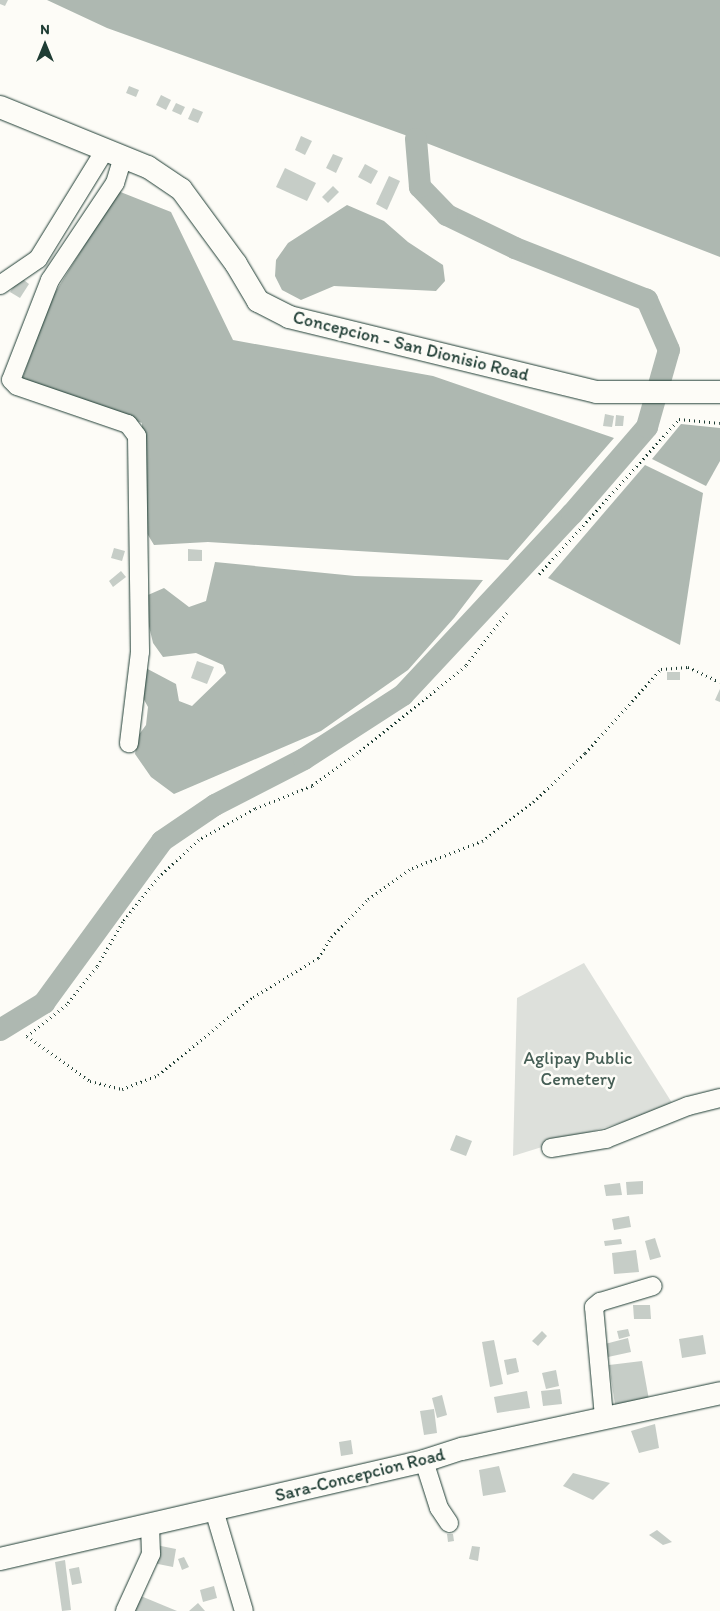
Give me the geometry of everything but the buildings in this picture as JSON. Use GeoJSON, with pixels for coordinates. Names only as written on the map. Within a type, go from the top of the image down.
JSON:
{"type":"FeatureCollection","features":[{"type":"Feature","properties":{"kind":"main road","name":"Concepcion - San Dionisio Road"},"geometry":{"type":"LineString","coordinates":[[0,107],[148,167],[181,189],[236,264],[258,301],[289,316],[597,392],[718,392]]}},
{"type":"Feature","properties":{"kind":"main road","name":"Sara-Concepcion Road"},"geometry":{"type":"LineString","coordinates":[[0,1559],[424,1462],[462,1448],[720,1393]]}},
{"type":"Feature","properties":{"kind":"street"},"geometry":{"type":"LineString","coordinates":[[0,285],[38,259],[114,154]]}},
{"type":"Feature","properties":{"kind":"street"},"geometry":{"type":"LineString","coordinates":[[114,154],[115,183],[50,280],[11,380],[17,386],[128,424],[137,436],[140,652],[129,743]]}},
{"type":"Feature","properties":{"kind":"street"},"geometry":{"type":"LineString","coordinates":[[551,1148],[606,1139],[688,1106],[720,1098]]}},
{"type":"Feature","properties":{"kind":"street"},"geometry":{"type":"LineString","coordinates":[[604,1417],[594,1307],[600,1302],[653,1286]]}},
{"type":"Feature","properties":{"kind":"street"},"geometry":{"type":"LineString","coordinates":[[424,1462],[433,1494],[449,1523]]}},
{"type":"Feature","properties":{"kind":"street"},"geometry":{"type":"LineString","coordinates":[[214,1510],[244,1611]]}},
{"type":"Feature","properties":{"kind":"street"},"geometry":{"type":"LineString","coordinates":[[125,1611],[150,1554],[150,1525]]}},
{"type":"Feature","properties":{"kind":"path"},"geometry":{"type":"LineString","coordinates":[[540,574],[679,419],[720,423]]}},
{"type":"Feature","properties":{"kind":"path"},"geometry":{"type":"LineString","coordinates":[[507,612],[466,666],[358,753],[312,786],[255,809],[199,840],[159,877],[129,915],[97,967],[67,1006],[27,1036],[90,1081],[122,1089],[158,1075],[253,997],[318,958],[330,937],[368,899],[412,868],[482,841],[533,802],[585,752],[661,669],[688,667],[720,682]]}},
{"type":"Feature","properties":{"kind":"green space","name":"Aglipay Public Cemetery"},"geometry":{"type":"Polygon","coordinates":[[[584,963],[674,1106],[513,1156],[517,998],[584,963]]]}},
{"type":"Feature","properties":{"kind":"shaded area"},"geometry":{"type":"Polygon","coordinates":[[[47,0],[720,0],[720,257],[416,139],[107,28],[47,0]]]}},
{"type":"Feature","properties":{"kind":"shaded area"},"geometry":{"type":"Polygon","coordinates":[[[118,191],[171,212],[233,340],[433,376],[614,438],[508,560],[208,542],[154,545],[142,525],[142,423],[22,379],[51,299],[118,191]]]}},
{"type":"Feature","properties":{"kind":"shaded area"},"geometry":{"type":"Polygon","coordinates":[[[347,205],[384,221],[408,242],[443,265],[445,281],[436,291],[334,286],[301,300],[282,290],[275,276],[276,260],[288,243],[347,205]]]}},
{"type":"Feature","properties":{"kind":"shaded area"},"geometry":{"type":"Polygon","coordinates":[[[681,424],[720,428],[720,461],[706,486],[652,459],[681,424]]]}},
{"type":"Feature","properties":{"kind":"shaded area"},"geometry":{"type":"Polygon","coordinates":[[[645,465],[703,493],[680,645],[548,578],[645,465]]]}},
{"type":"Feature","properties":{"kind":"shaded area"},"geometry":{"type":"Polygon","coordinates":[[[215,562],[355,576],[483,580],[454,618],[408,670],[321,731],[174,794],[151,777],[135,754],[138,736],[146,725],[148,707],[142,696],[142,666],[176,684],[179,701],[192,706],[226,673],[223,665],[196,653],[163,657],[153,643],[148,622],[148,595],[164,588],[189,607],[206,601],[215,562]]]}},
{"type":"Feature","properties":{"kind":"waterway"},"geometry":{"type":"LineString","coordinates":[[0,1030],[44,1003],[162,841],[215,805],[304,759],[403,695],[572,514],[647,427],[669,350],[647,300],[515,248],[447,215],[420,187],[416,139]]}}]}
